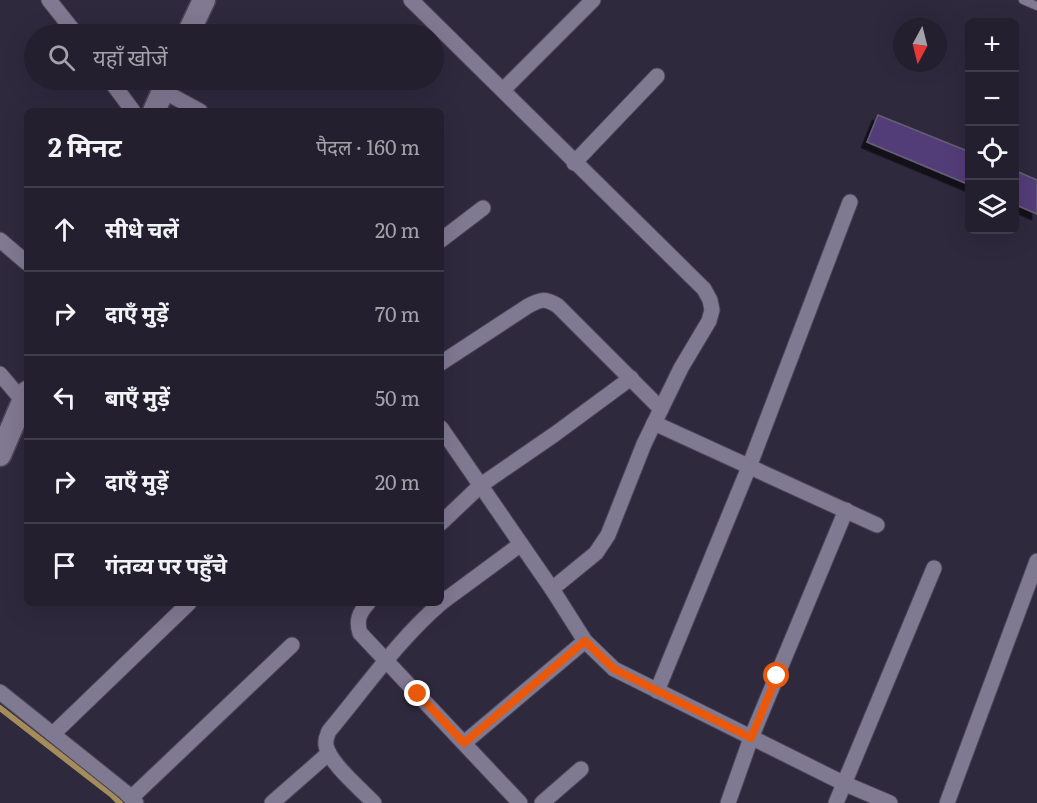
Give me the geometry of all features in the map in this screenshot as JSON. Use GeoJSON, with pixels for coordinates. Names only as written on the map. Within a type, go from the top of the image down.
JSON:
{"type":"FeatureCollection","features":[{"type":"Feature","properties":{"kind":"street"},"geometry":{"type":"LineString","coordinates":[[49,0],[68,24]]}},
{"type":"Feature","properties":{"kind":"street"},"geometry":{"type":"LineString","coordinates":[[193,24],[204,0]]}},
{"type":"Feature","properties":{"kind":"street"},"geometry":{"type":"LineString","coordinates":[[411,0],[436,24]]}},
{"type":"Feature","properties":{"kind":"street"},"geometry":{"type":"LineString","coordinates":[[503,90],[593,0]]}},
{"type":"Feature","properties":{"kind":"street"},"geometry":{"type":"LineString","coordinates":[[444,32],[704,289],[712,310],[709,321],[681,368],[654,423],[608,535],[596,553],[552,589]]}},
{"type":"Feature","properties":{"kind":"street"},"geometry":{"type":"LineString","coordinates":[[574,163],[657,76]]}},
{"type":"Feature","properties":{"kind":"street"},"geometry":{"type":"LineString","coordinates":[[117,90],[131,108]]}},
{"type":"Feature","properties":{"kind":"street"},"geometry":{"type":"LineString","coordinates":[[155,108],[164,90]]}},
{"type":"Feature","properties":{"kind":"street"},"geometry":{"type":"LineString","coordinates":[[173,90],[196,108]]}},
{"type":"Feature","properties":{"kind":"street"},"geometry":{"type":"LineString","coordinates":[[657,691],[749,467],[850,202]]}},
{"type":"Feature","properties":{"kind":"street"},"geometry":{"type":"LineString","coordinates":[[444,238],[483,208]]}},
{"type":"Feature","properties":{"kind":"street"},"geometry":{"type":"LineString","coordinates":[[0,240],[24,260]]}},
{"type":"Feature","properties":{"kind":"street"},"geometry":{"type":"LineString","coordinates":[[444,361],[528,306],[541,299],[548,300],[558,306],[661,409]]}},
{"type":"Feature","properties":{"kind":"street"},"geometry":{"type":"LineString","coordinates":[[0,374],[24,395]]}},
{"type":"Feature","properties":{"kind":"street"},"geometry":{"type":"LineString","coordinates":[[444,520],[481,486],[631,378]]}},
{"type":"Feature","properties":{"kind":"street"},"geometry":{"type":"LineString","coordinates":[[0,455],[24,398]]}},
{"type":"Feature","properties":{"kind":"street"},"geometry":{"type":"LineString","coordinates":[[654,423],[878,525]]}},
{"type":"Feature","properties":{"kind":"street"},"geometry":{"type":"LineString","coordinates":[[444,432],[585,641],[614,669],[843,783],[890,803]]}},
{"type":"Feature","properties":{"kind":"street"},"geometry":{"type":"LineString","coordinates":[[728,803],[751,738],[846,510]]}},
{"type":"Feature","properties":{"kind":"street"},"geometry":{"type":"LineString","coordinates":[[444,601],[521,544]]}},
{"type":"Feature","properties":{"kind":"street"},"geometry":{"type":"LineString","coordinates":[[947,803],[1037,561]]}},
{"type":"Feature","properties":{"kind":"street"},"geometry":{"type":"LineString","coordinates":[[836,803],[934,568]]}},
{"type":"Feature","properties":{"kind":"street"},"geometry":{"type":"LineString","coordinates":[[52,734],[186,606]]}},
{"type":"Feature","properties":{"kind":"street"},"geometry":{"type":"LineString","coordinates":[[366,606],[357,624],[360,633],[520,803]]}},
{"type":"Feature","properties":{"kind":"street"},"geometry":{"type":"LineString","coordinates":[[374,803],[329,753],[325,740],[329,731],[424,617],[437,606]]}},
{"type":"Feature","properties":{"kind":"street"},"geometry":{"type":"LineString","coordinates":[[464,743],[585,641]]}},
{"type":"Feature","properties":{"kind":"street"},"geometry":{"type":"LineString","coordinates":[[0,692],[133,800],[292,645]]}},
{"type":"Feature","properties":{"kind":"street"},"geometry":{"type":"LineString","coordinates":[[272,803],[329,753]]}},
{"type":"Feature","properties":{"kind":"street"},"geometry":{"type":"LineString","coordinates":[[542,803],[581,769]]}},
{"type":"Feature","properties":{"kind":"lane"},"geometry":{"type":"LineString","coordinates":[[1023,0],[1037,6]]}},
{"type":"Feature","properties":{"kind":"building"},"geometry":{"type":"Polygon","coordinates":[[[878,115],[965,150],[965,183],[867,142],[878,115]]]}},
{"type":"Feature","properties":{"kind":"building"},"geometry":{"type":"Polygon","coordinates":[[[1019,172],[1037,180],[1037,214],[1019,206],[1019,172]]]}},
{"type":"Feature","properties":{"kind":"waterway"},"geometry":{"type":"LineString","coordinates":[[0,708],[120,803]]}},
{"type":"Feature","properties":{"kind":"route"},"geometry":{"type":"LineString","coordinates":[[418,694],[464,743],[585,641],[614,669],[751,738],[777,676]]}}]}
